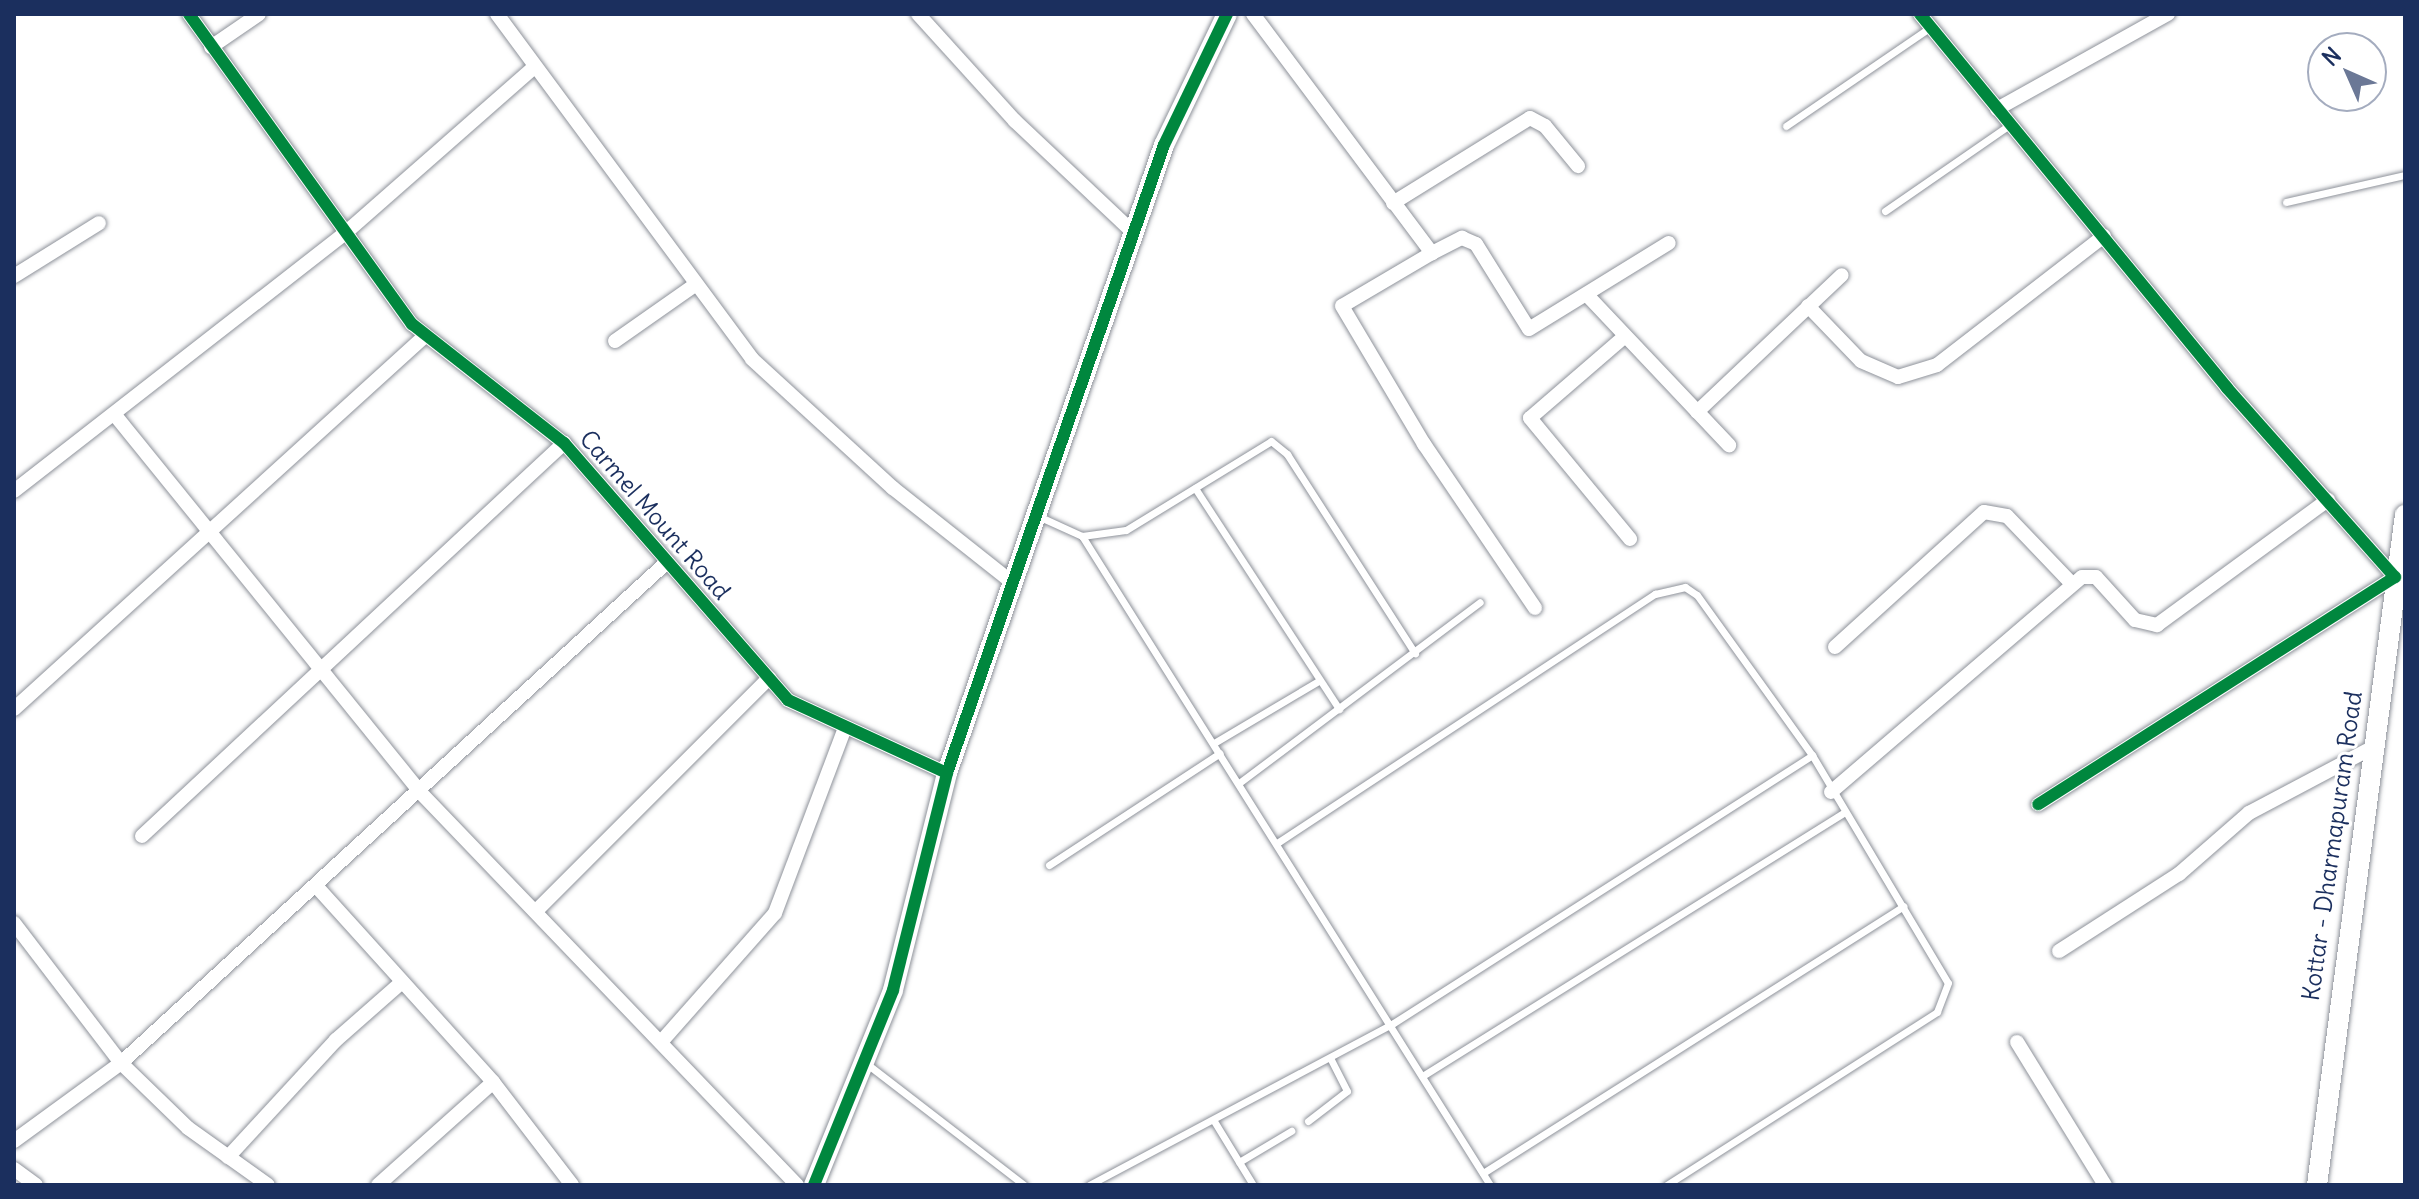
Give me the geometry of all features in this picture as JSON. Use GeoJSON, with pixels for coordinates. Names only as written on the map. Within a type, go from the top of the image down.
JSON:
{"type":"FeatureCollection","features":[{"type":"Feature","properties":{"kind":"street","name":"Carmel Mount Road"},"geometry":{"type":"LineString","coordinates":[[189,14],[343,235],[426,335],[564,443],[769,678],[798,707],[947,773]]}},
{"type":"Feature","properties":{"kind":"street"},"geometry":{"type":"LineString","coordinates":[[211,47],[259,14]]}},
{"type":"Feature","properties":{"kind":"street"},"geometry":{"type":"LineString","coordinates":[[497,14],[533,68],[636,197],[692,287],[752,359],[1013,583]]}},
{"type":"Feature","properties":{"kind":"street"},"geometry":{"type":"LineString","coordinates":[[918,14],[1015,121],[1134,233]]}},
{"type":"Feature","properties":{"kind":"street"},"geometry":{"type":"LineString","coordinates":[[814,1185],[893,990],[947,773],[1164,145],[1227,14]]}},
{"type":"Feature","properties":{"kind":"street"},"geometry":{"type":"LineString","coordinates":[[1253,14],[1432,253]]}},
{"type":"Feature","properties":{"kind":"street"},"geometry":{"type":"LineString","coordinates":[[1920,14],[2009,125],[2395,577],[2038,804]]}},
{"type":"Feature","properties":{"kind":"street"},"geometry":{"type":"LineString","coordinates":[[1997,109],[2168,14]]}},
{"type":"Feature","properties":{"kind":"street"},"geometry":{"type":"LineString","coordinates":[[14,491],[343,235],[533,68]]}},
{"type":"Feature","properties":{"kind":"street"},"geometry":{"type":"LineString","coordinates":[[1393,203],[1530,118],[1545,126],[1578,166]]}},
{"type":"Feature","properties":{"kind":"street"},"geometry":{"type":"LineString","coordinates":[[14,276],[99,223]]}},
{"type":"Feature","properties":{"kind":"street"},"geometry":{"type":"LineString","coordinates":[[1808,306],[1861,361],[1898,377],[1937,365],[2104,236]]}},
{"type":"Feature","properties":{"kind":"street"},"geometry":{"type":"LineString","coordinates":[[1535,608],[1424,444],[1342,306],[1462,238],[1476,244],[1529,329],[1669,243]]}},
{"type":"Feature","properties":{"kind":"street"},"geometry":{"type":"LineString","coordinates":[[1697,412],[1842,275]]}},
{"type":"Feature","properties":{"kind":"street"},"geometry":{"type":"LineString","coordinates":[[615,341],[692,287]]}},
{"type":"Feature","properties":{"kind":"street"},"geometry":{"type":"LineString","coordinates":[[1587,295],[1729,445]]}},
{"type":"Feature","properties":{"kind":"street"},"geometry":{"type":"LineString","coordinates":[[14,709],[426,335]]}},
{"type":"Feature","properties":{"kind":"street"},"geometry":{"type":"LineString","coordinates":[[1624,337],[1530,418],[1630,539]]}},
{"type":"Feature","properties":{"kind":"street"},"geometry":{"type":"LineString","coordinates":[[115,415],[419,791],[538,909],[797,1185]]}},
{"type":"Feature","properties":{"kind":"street"},"geometry":{"type":"LineString","coordinates":[[142,836],[564,443]]}},
{"type":"Feature","properties":{"kind":"street"},"geometry":{"type":"LineString","coordinates":[[1831,792],[2072,584],[2096,577],[2135,620],[2157,625],[2328,500]]}},
{"type":"Feature","properties":{"kind":"street"},"geometry":{"type":"LineString","coordinates":[[1835,647],[1984,512],[2007,516],[2072,584]]}},
{"type":"Feature","properties":{"kind":"street","name":"Kottar - Dharmapuram Road"},"geometry":{"type":"LineString","coordinates":[[2317,1185],[2405,515]]}},
{"type":"Feature","properties":{"kind":"street"},"geometry":{"type":"LineString","coordinates":[[14,1141],[121,1063],[317,887],[667,562]]}},
{"type":"Feature","properties":{"kind":"street"},"geometry":{"type":"LineString","coordinates":[[538,909],[769,678]]}},
{"type":"Feature","properties":{"kind":"street"},"geometry":{"type":"LineString","coordinates":[[661,1042],[775,913],[844,730]]}},
{"type":"Feature","properties":{"kind":"street"},"geometry":{"type":"LineString","coordinates":[[2059,951],[2179,874],[2249,813],[2372,748]]}},
{"type":"Feature","properties":{"kind":"street"},"geometry":{"type":"LineString","coordinates":[[317,887],[493,1082],[572,1185]]}},
{"type":"Feature","properties":{"kind":"street"},"geometry":{"type":"LineString","coordinates":[[14,910],[121,1063],[228,1157],[268,1185]]}},
{"type":"Feature","properties":{"kind":"street"},"geometry":{"type":"LineString","coordinates":[[14,923],[31,937]]}},
{"type":"Feature","properties":{"kind":"street"},"geometry":{"type":"LineString","coordinates":[[228,1157],[336,1040],[402,982]]}},
{"type":"Feature","properties":{"kind":"street"},"geometry":{"type":"LineString","coordinates":[[2017,1042],[2105,1185]]}},
{"type":"Feature","properties":{"kind":"street"},"geometry":{"type":"LineString","coordinates":[[378,1185],[493,1082]]}},
{"type":"Feature","properties":{"kind":"street"},"geometry":{"type":"LineString","coordinates":[[14,1169],[36,1185]]}},
{"type":"Feature","properties":{"kind":"lane"},"geometry":{"type":"LineString","coordinates":[[1786,126],[1929,28]]}},
{"type":"Feature","properties":{"kind":"lane"},"geometry":{"type":"LineString","coordinates":[[1885,211],[2009,125]]}},
{"type":"Feature","properties":{"kind":"lane"},"geometry":{"type":"LineString","coordinates":[[2286,202],[2405,175]]}},
{"type":"Feature","properties":{"kind":"lane"},"geometry":{"type":"LineString","coordinates":[[1036,515],[1082,536],[1126,530],[1260,445],[1280,445],[1415,653]]}},
{"type":"Feature","properties":{"kind":"lane"},"geometry":{"type":"LineString","coordinates":[[1195,488],[1339,709]]}},
{"type":"Feature","properties":{"kind":"lane"},"geometry":{"type":"LineString","coordinates":[[1082,536],[1392,1024],[1490,1185]]}},
{"type":"Feature","properties":{"kind":"lane"},"geometry":{"type":"LineString","coordinates":[[1277,843],[1674,587],[1697,595],[1812,755],[1842,814],[1903,906],[1948,983],[1937,1012],[1667,1185]]}},
{"type":"Feature","properties":{"kind":"lane"},"geometry":{"type":"LineString","coordinates":[[1239,783],[1480,602]]}},
{"type":"Feature","properties":{"kind":"lane"},"geometry":{"type":"LineString","coordinates":[[1214,743],[1320,680]]}},
{"type":"Feature","properties":{"kind":"lane"},"geometry":{"type":"LineString","coordinates":[[1049,865],[1220,753]]}},
{"type":"Feature","properties":{"kind":"lane"},"geometry":{"type":"LineString","coordinates":[[1089,1185],[1392,1024],[1812,755]]}},
{"type":"Feature","properties":{"kind":"lane"},"geometry":{"type":"LineString","coordinates":[[1424,1075],[1842,814]]}},
{"type":"Feature","properties":{"kind":"lane"},"geometry":{"type":"LineString","coordinates":[[1483,1173],[1903,906]]}},
{"type":"Feature","properties":{"kind":"lane"},"geometry":{"type":"LineString","coordinates":[[1308,1121],[1347,1091],[1330,1058]]}},
{"type":"Feature","properties":{"kind":"lane"},"geometry":{"type":"LineString","coordinates":[[864,1062],[1024,1185]]}},
{"type":"Feature","properties":{"kind":"lane"},"geometry":{"type":"LineString","coordinates":[[1214,1121],[1253,1185]]}},
{"type":"Feature","properties":{"kind":"lane"},"geometry":{"type":"LineString","coordinates":[[1239,1162],[1291,1131]]}},
{"type":"Feature","properties":{"kind":"cycle path"},"geometry":{"type":"LineString","coordinates":[[189,14],[412,324],[564,443],[788,700],[947,773]]}},
{"type":"Feature","properties":{"kind":"cycle path"},"geometry":{"type":"LineString","coordinates":[[814,1185],[893,990],[947,773],[1164,145],[1227,14]]}},
{"type":"Feature","properties":{"kind":"cycle path"},"geometry":{"type":"LineString","coordinates":[[1920,14],[2227,388],[2395,577],[2038,804]]}}]}
